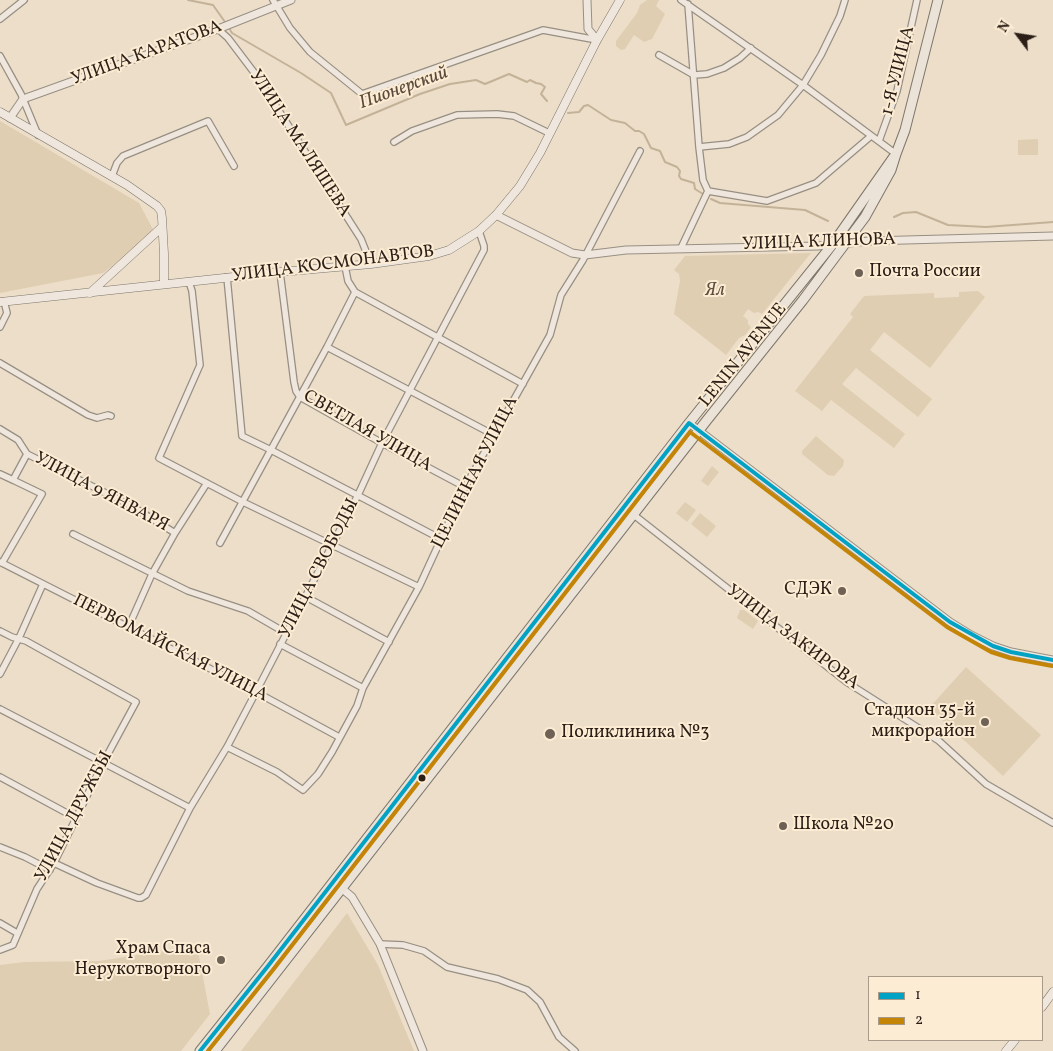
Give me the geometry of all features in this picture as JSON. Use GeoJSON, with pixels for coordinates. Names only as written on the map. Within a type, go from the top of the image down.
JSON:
{"type":"FeatureCollection","features":[{"type":"Feature","properties":{"kind":"main road","name":"УЛИЦА КОСМОНАВТОВ"},"geometry":{"type":"LineString","coordinates":[[2,302],[227,277],[371,264],[429,256],[449,250],[479,231],[520,186],[620,0]]}},
{"type":"Feature","properties":{"kind":"main road","name":"LENIN AVENUE"},"geometry":{"type":"LineString","coordinates":[[215,1051],[846,244],[879,195],[891,170],[911,112],[938,0]]}},
{"type":"Feature","properties":{"kind":"main road"},"geometry":{"type":"LineString","coordinates":[[0,112],[112,176],[157,206],[161,211],[164,284]]}},
{"type":"Feature","properties":{"kind":"main road","name":"LENIN AVENUE"},"geometry":{"type":"LineString","coordinates":[[200,1051],[689,423],[832,245],[896,154]]}},
{"type":"Feature","properties":{"kind":"main road"},"geometry":{"type":"LineString","coordinates":[[90,293],[162,227]]}},
{"type":"Feature","properties":{"kind":"main road"},"geometry":{"type":"LineString","coordinates":[[550,602],[560,610]]}},
{"type":"Feature","properties":{"kind":"main road"},"geometry":{"type":"LineString","coordinates":[[1043,1006],[1053,992]]}},
{"type":"Feature","properties":{"kind":"main road"},"geometry":{"type":"LineString","coordinates":[[1006,1051],[1014,1041]]}},
{"type":"Feature","properties":{"kind":"street"},"geometry":{"type":"LineString","coordinates":[[0,19],[24,0]]}},
{"type":"Feature","properties":{"kind":"street","name":"УЛИЦА КАРАТОВА"},"geometry":{"type":"LineString","coordinates":[[23,99],[218,29],[274,3],[291,0]]}},
{"type":"Feature","properties":{"kind":"street"},"geometry":{"type":"LineString","coordinates":[[586,0],[588,29],[597,40]]}},
{"type":"Feature","properties":{"kind":"street"},"geometry":{"type":"LineString","coordinates":[[681,0],[803,84],[896,154]]}},
{"type":"Feature","properties":{"kind":"street"},"geometry":{"type":"LineString","coordinates":[[699,147],[729,144],[746,137],[778,115],[803,84],[821,55],[845,0]]}},
{"type":"Feature","properties":{"kind":"street","name":"1-Я УЛИЦА"},"geometry":{"type":"LineString","coordinates":[[878,141],[897,91],[917,0]]}},
{"type":"Feature","properties":{"kind":"street"},"geometry":{"type":"LineString","coordinates":[[274,3],[310,52],[362,94],[543,30],[597,40]]}},
{"type":"Feature","properties":{"kind":"street"},"geometry":{"type":"LineString","coordinates":[[681,248],[708,192],[703,180],[699,147],[688,4]]}},
{"type":"Feature","properties":{"kind":"street","name":"УЛИЦА МАЛЯШЕВА"},"geometry":{"type":"LineString","coordinates":[[218,29],[228,38],[256,75],[360,239],[371,264]]}},
{"type":"Feature","properties":{"kind":"street"},"geometry":{"type":"LineString","coordinates":[[659,55],[694,75],[707,74],[724,68],[751,48]]}},
{"type":"Feature","properties":{"kind":"street"},"geometry":{"type":"LineString","coordinates":[[0,56],[23,99],[38,135]]}},
{"type":"Feature","properties":{"kind":"street"},"geometry":{"type":"LineString","coordinates":[[10,118],[23,99]]}},
{"type":"Feature","properties":{"kind":"street"},"geometry":{"type":"LineString","coordinates":[[394,142],[412,131],[457,115],[497,114],[514,116],[549,133]]}},
{"type":"Feature","properties":{"kind":"street"},"geometry":{"type":"LineString","coordinates":[[112,176],[117,163],[123,156],[208,121],[234,166]]}},
{"type":"Feature","properties":{"kind":"street","name":"1-Я УЛИЦА"},"geometry":{"type":"LineString","coordinates":[[708,192],[767,201],[816,183],[871,136]]}},
{"type":"Feature","properties":{"kind":"street","name":"ЦЕЛИННАЯ УЛИЦА"},"geometry":{"type":"LineString","coordinates":[[227,747],[277,772],[303,790],[318,774],[357,706],[363,688],[418,587],[466,487],[550,335],[561,295],[585,256],[640,151]]}},
{"type":"Feature","properties":{"kind":"street"},"geometry":{"type":"LineString","coordinates":[[496,214],[572,253],[585,256]]}},
{"type":"Feature","properties":{"kind":"street","name":"УЛИЦА СВОБОДЫ"},"geometry":{"type":"LineString","coordinates":[[54,863],[97,883],[138,898],[146,894],[190,808],[227,747],[306,597],[382,443],[484,250],[479,231]]}},
{"type":"Feature","properties":{"kind":"street","name":"УЛИЦА КЛИНОВА"},"geometry":{"type":"LineString","coordinates":[[585,256],[626,250],[832,245],[869,241],[1053,236]]}},
{"type":"Feature","properties":{"kind":"street"},"geometry":{"type":"LineString","coordinates":[[345,266],[348,282],[354,292],[523,384]]}},
{"type":"Feature","properties":{"kind":"street","name":"СВЕТЛАЯ УЛИЦА"},"geometry":{"type":"LineString","coordinates":[[280,272],[294,382],[300,397],[466,487]]}},
{"type":"Feature","properties":{"kind":"street"},"geometry":{"type":"LineString","coordinates":[[227,277],[242,436],[441,539]]}},
{"type":"Feature","properties":{"kind":"street"},"geometry":{"type":"LineString","coordinates":[[190,282],[200,365],[159,458],[243,502],[418,587]]}},
{"type":"Feature","properties":{"kind":"street"},"geometry":{"type":"LineString","coordinates":[[220,543],[327,347],[354,292]]}},
{"type":"Feature","properties":{"kind":"street"},"geometry":{"type":"LineString","coordinates":[[0,327],[7,313],[2,302]]}},
{"type":"Feature","properties":{"kind":"street"},"geometry":{"type":"LineString","coordinates":[[327,347],[494,435]]}},
{"type":"Feature","properties":{"kind":"street"},"geometry":{"type":"LineString","coordinates":[[0,363],[88,415],[97,418],[108,414],[111,416]]}},
{"type":"Feature","properties":{"kind":"street"},"geometry":{"type":"LineString","coordinates":[[689,423],[971,636],[993,646],[1053,660]]}},
{"type":"Feature","properties":{"kind":"street","name":"УЛИЦА 9 ЯНВАРЯ"},"geometry":{"type":"LineString","coordinates":[[0,429],[18,440],[28,454],[130,505],[175,532]]}},
{"type":"Feature","properties":{"kind":"street","name":"УЛИЦА 9 ЯНВАРЯ"},"geometry":{"type":"LineString","coordinates":[[1,562],[42,494],[13,480],[28,454]]}},
{"type":"Feature","properties":{"kind":"street"},"geometry":{"type":"LineString","coordinates":[[0,474],[13,480]]}},
{"type":"Feature","properties":{"kind":"street"},"geometry":{"type":"LineString","coordinates":[[128,628],[152,574],[175,532],[207,483]]}},
{"type":"Feature","properties":{"kind":"street","name":"УЛИЦА ЗАКИРОВА"},"geometry":{"type":"LineString","coordinates":[[634,515],[848,682],[939,742],[986,784],[1053,823]]}},
{"type":"Feature","properties":{"kind":"street"},"geometry":{"type":"LineString","coordinates":[[73,534],[188,591],[248,611],[286,633]]}},
{"type":"Feature","properties":{"kind":"street","name":"ПЕРВОМАЙСКАЯ УЛИЦА"},"geometry":{"type":"LineString","coordinates":[[1,562],[256,692],[339,738]]}},
{"type":"Feature","properties":{"kind":"street"},"geometry":{"type":"LineString","coordinates":[[0,674],[19,638],[43,584]]}},
{"type":"Feature","properties":{"kind":"street"},"geometry":{"type":"LineString","coordinates":[[306,597],[389,642]]}},
{"type":"Feature","properties":{"kind":"street"},"geometry":{"type":"LineString","coordinates":[[0,631],[19,638]]}},
{"type":"Feature","properties":{"kind":"street","name":"УЛИЦА ДРУЖБЫ"},"geometry":{"type":"LineString","coordinates":[[0,950],[13,945],[37,889],[54,863],[103,763],[136,702],[19,638]]}},
{"type":"Feature","properties":{"kind":"street"},"geometry":{"type":"LineString","coordinates":[[280,644],[363,688]]}},
{"type":"Feature","properties":{"kind":"street"},"geometry":{"type":"LineString","coordinates":[[0,709],[190,808]]}},
{"type":"Feature","properties":{"kind":"street"},"geometry":{"type":"LineString","coordinates":[[0,777],[76,818]]}},
{"type":"Feature","properties":{"kind":"street"},"geometry":{"type":"LineString","coordinates":[[0,847],[50,870]]}},
{"type":"Feature","properties":{"kind":"street"},"geometry":{"type":"LineString","coordinates":[[333,882],[352,897],[380,944],[423,1051]]}},
{"type":"Feature","properties":{"kind":"street"},"geometry":{"type":"LineString","coordinates":[[0,923],[17,933]]}},
{"type":"Feature","properties":{"kind":"street"},"geometry":{"type":"LineString","coordinates":[[380,944],[403,945],[424,951],[447,967],[498,979],[528,990],[540,1002],[559,1037],[575,1051]]}},
{"type":"Feature","properties":{"kind":"green space"},"geometry":{"type":"Polygon","coordinates":[[[647,0],[659,0],[656,6],[665,14],[652,39],[644,42],[634,35],[625,49],[621,50],[616,46],[616,41],[637,13],[640,5],[647,0]]]}},
{"type":"Feature","properties":{"kind":"green space"},"geometry":{"type":"Polygon","coordinates":[[[0,121],[139,203],[155,233],[103,273],[0,293],[0,121]]]}},
{"type":"Feature","properties":{"kind":"green space"},"geometry":{"type":"Polygon","coordinates":[[[1038,139],[1038,155],[1018,155],[1018,140],[1038,139]]]}},
{"type":"Feature","properties":{"kind":"green space","name":"Ял"},"geometry":{"type":"Polygon","coordinates":[[[811,253],[762,314],[754,313],[748,309],[743,316],[748,320],[748,324],[751,327],[745,335],[739,338],[726,355],[674,314],[680,281],[679,274],[674,270],[685,256],[811,253]]]}},
{"type":"Feature","properties":{"kind":"green space"},"geometry":{"type":"Polygon","coordinates":[[[978,291],[985,297],[930,368],[884,332],[870,350],[932,399],[918,417],[856,368],[842,384],[905,434],[894,448],[831,400],[822,411],[795,391],[853,317],[850,314],[864,296],[934,293],[934,298],[959,297],[959,292],[978,291]]]}},
{"type":"Feature","properties":{"kind":"green space"},"geometry":{"type":"Polygon","coordinates":[[[816,436],[844,460],[843,466],[834,476],[828,475],[802,454],[802,451],[816,436]]]}},
{"type":"Feature","properties":{"kind":"green space"},"geometry":{"type":"Polygon","coordinates":[[[712,466],[719,472],[708,486],[701,481],[712,466]]]}},
{"type":"Feature","properties":{"kind":"green space"},"geometry":{"type":"Polygon","coordinates":[[[685,502],[696,510],[687,522],[676,513],[685,502]]]}},
{"type":"Feature","properties":{"kind":"green space"},"geometry":{"type":"Polygon","coordinates":[[[700,513],[716,526],[707,537],[691,524],[700,513]]]}},
{"type":"Feature","properties":{"kind":"green space"},"geometry":{"type":"Polygon","coordinates":[[[740,610],[744,610],[758,621],[753,629],[737,618],[740,610]]]}},
{"type":"Feature","properties":{"kind":"green space","name":"Стадион 35-й микрорайон"},"geometry":{"type":"Polygon","coordinates":[[[966,667],[1041,735],[1003,776],[929,708],[966,667]]]}},
{"type":"Feature","properties":{"kind":"green space"},"geometry":{"type":"Polygon","coordinates":[[[347,913],[378,965],[414,1051],[241,1051],[347,913]]]}},
{"type":"Feature","properties":{"kind":"green space"},"geometry":{"type":"Polygon","coordinates":[[[197,946],[210,1014],[181,1051],[0,1051],[0,965],[24,962],[99,961],[197,946]]]}},
{"type":"Feature","properties":{"kind":"waterway"},"geometry":{"type":"LineString","coordinates":[[188,0],[213,5],[225,22]]}},
{"type":"Feature","properties":{"kind":"waterway","name":"Пионерский"},"geometry":{"type":"LineString","coordinates":[[229,28],[232,33],[301,73],[331,93],[346,125],[420,94],[450,84],[476,80],[485,84],[509,74],[527,82],[530,80],[541,84],[545,87],[541,94],[547,101]]}},
{"type":"Feature","properties":{"kind":"waterway","name":"Пионерский"},"geometry":{"type":"LineString","coordinates":[[568,113],[579,112],[584,106],[588,105],[611,120],[625,123],[635,131],[639,131],[644,134],[651,148],[660,151],[665,162],[677,167],[680,171],[679,176],[681,179],[694,183],[695,189],[703,194]]}},
{"type":"Feature","properties":{"kind":"waterway","name":"Пионерский"},"geometry":{"type":"LineString","coordinates":[[711,199],[720,203],[805,210],[828,221]]}},
{"type":"Feature","properties":{"kind":"waterway","name":"Пионерский"},"geometry":{"type":"LineString","coordinates":[[894,217],[903,213],[916,212],[948,225],[986,227],[1053,222]]}},
{"type":"Feature","properties":{"kind":"transit line","name":"1"},"geometry":{"type":"LineString","coordinates":[[200,1051],[689,423],[950,622],[993,646],[1011,652],[1053,660]]}},
{"type":"Feature","properties":{"kind":"transit line","name":"2"},"geometry":{"type":"LineString","coordinates":[[208,1051],[273,970],[690,432],[947,627],[991,652],[1010,658],[1052,666]]}},
{"type":"Feature","properties":{"kind":"place","name":"Почта России"},"geometry":{"type":"Point","coordinates":[859,273]}},
{"type":"Feature","properties":{"kind":"place","name":"СДЭК"},"geometry":{"type":"Point","coordinates":[842,591]}},
{"type":"Feature","properties":{"kind":"place","name":"Стадион 35-й микрорайон"},"geometry":{"type":"Point","coordinates":[985,722]}},
{"type":"Feature","properties":{"kind":"place","name":"Поликлиника №3"},"geometry":{"type":"Point","coordinates":[550,734]}},
{"type":"Feature","properties":{"kind":"place","name":"Школа №20"},"geometry":{"type":"Point","coordinates":[783,826]}},
{"type":"Feature","properties":{"kind":"place","name":"Храм Спаса Нерукотворного"},"geometry":{"type":"Point","coordinates":[221,960]}}]}
